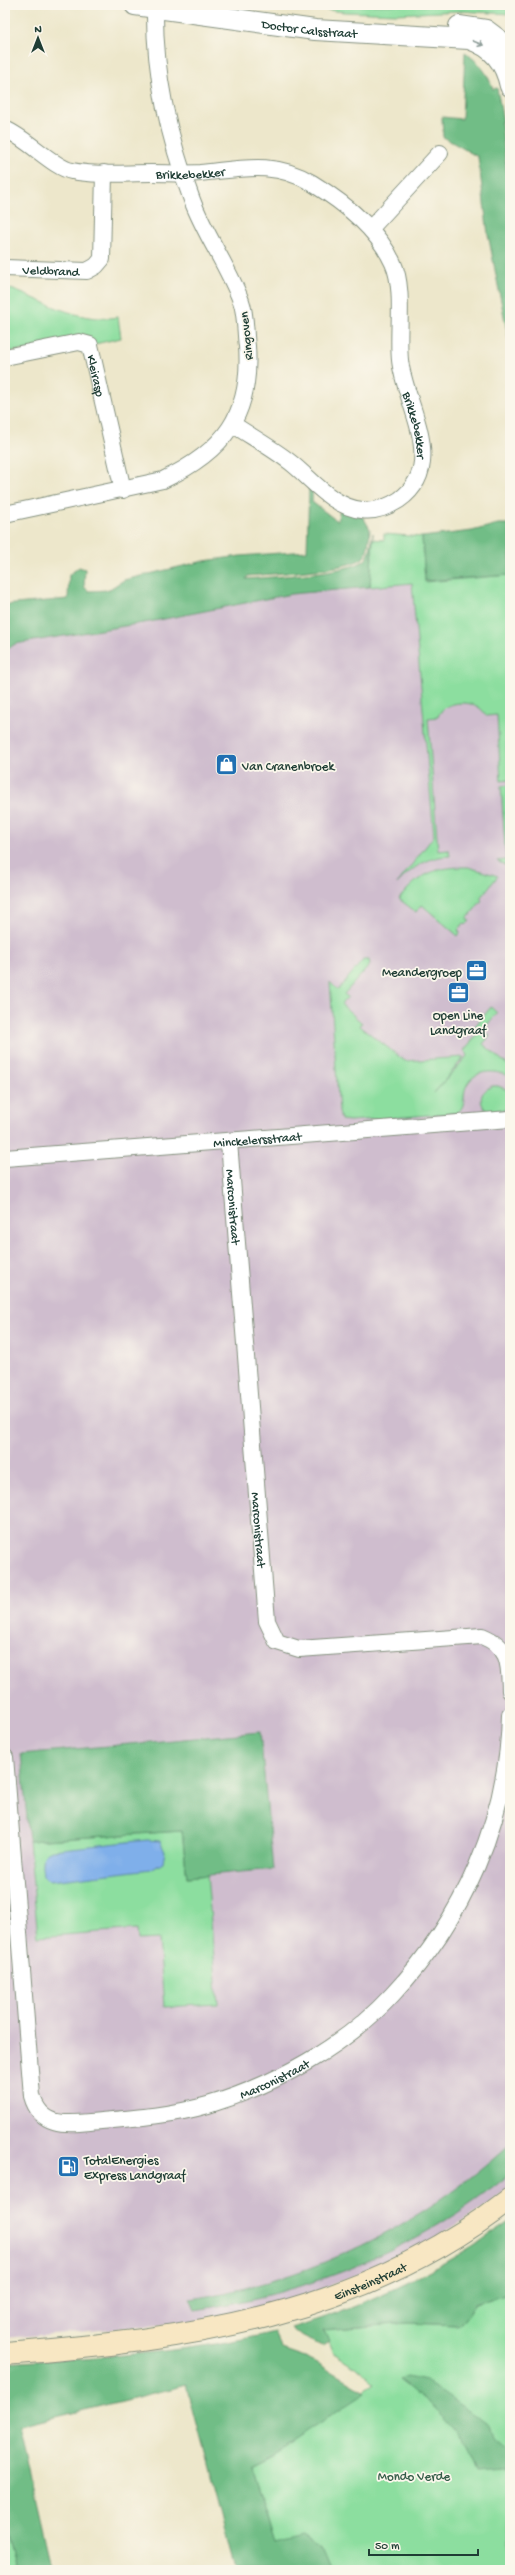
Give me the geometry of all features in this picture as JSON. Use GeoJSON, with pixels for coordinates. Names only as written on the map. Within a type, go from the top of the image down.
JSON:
{"type":"FeatureCollection","features":[{"type":"Feature","properties":{"kind":"main road","name":"Einsteinstraat"},"geometry":{"type":"LineString","coordinates":[[5,2354],[160,2339],[296,2309],[378,2279],[453,2239],[510,2199]]}},
{"type":"Feature","properties":{"kind":"main road","name":"Einsteinstraat"},"geometry":{"type":"LineString","coordinates":[[5,2342],[159,2328],[214,2328]]}},
{"type":"Feature","properties":{"kind":"street","name":"Doctor Calsstraat"},"geometry":{"type":"LineString","coordinates":[[135,5],[315,30],[365,34],[412,34],[442,28],[468,26],[486,30],[507,49]]}},
{"type":"Feature","properties":{"kind":"street","name":"Ringoven"},"geometry":{"type":"LineString","coordinates":[[5,514],[123,490],[163,480],[186,470],[219,444],[234,425],[244,402],[248,366],[241,302],[192,202],[182,172],[165,108],[156,45],[155,8]]}},
{"type":"Feature","properties":{"kind":"street"},"geometry":{"type":"LineString","coordinates":[[507,49],[507,72],[510,86]]}},
{"type":"Feature","properties":{"kind":"street","name":"Brikkebekker"},"geometry":{"type":"LineString","coordinates":[[5,130],[24,139],[60,167],[81,173],[200,173],[244,167],[279,170],[312,184],[371,228],[388,252],[395,266],[398,281],[400,359],[419,424],[422,444],[422,462],[413,486],[405,496],[383,508],[362,511],[342,505],[289,461],[234,425]]}},
{"type":"Feature","properties":{"kind":"street"},"geometry":{"type":"LineString","coordinates":[[371,228],[440,153]]}},
{"type":"Feature","properties":{"kind":"street","name":"Veldbrand"},"geometry":{"type":"LineString","coordinates":[[5,268],[87,271],[96,266],[102,259],[104,173]]}},
{"type":"Feature","properties":{"kind":"street","name":"Kleirasp"},"geometry":{"type":"LineString","coordinates":[[5,357],[74,342],[90,345],[123,490]]}},
{"type":"Feature","properties":{"kind":"street","name":"Minckelersstraat"},"geometry":{"type":"LineString","coordinates":[[5,1158],[229,1142],[510,1119]]}},
{"type":"Feature","properties":{"kind":"street","name":"Marconistraat"},"geometry":{"type":"LineString","coordinates":[[229,1142],[268,1621],[272,1633],[277,1642],[298,1649],[482,1636],[500,1645],[505,1652],[509,1670],[510,1691]]}},
{"type":"Feature","properties":{"kind":"street","name":"Marconistraat"},"geometry":{"type":"LineString","coordinates":[[11,1903],[32,2096],[39,2113],[52,2121],[63,2124],[171,2113],[208,2105],[242,2092],[298,2066],[350,2032],[391,1997],[431,1950],[459,1904],[489,1835],[502,1782],[510,1715]]}},
{"type":"Feature","properties":{"kind":"street"},"geometry":{"type":"LineString","coordinates":[[5,1757],[11,1903]]}},
{"type":"Feature","properties":{"kind":"shaded area"},"geometry":{"type":"Polygon","coordinates":[[[510,574],[510,2188],[488,2205],[400,2259],[279,2305],[194,2322],[5,2338],[5,651],[15,644],[149,622],[291,594],[510,574]]]}},
{"type":"Feature","properties":{"kind":"green space"},"geometry":{"type":"Polygon","coordinates":[[[289,5],[510,5],[510,14],[460,11],[397,14],[344,12],[289,5]]]}},
{"type":"Feature","properties":{"kind":"green space"},"geometry":{"type":"Polygon","coordinates":[[[465,52],[482,68],[493,89],[497,88],[503,122],[501,122],[510,204],[510,347],[488,234],[478,157],[443,137],[442,117],[462,119],[465,52]]]}},
{"type":"Feature","properties":{"kind":"green space"},"geometry":{"type":"Polygon","coordinates":[[[5,287],[74,314],[103,318],[118,317],[121,338],[95,344],[5,352],[5,287]]]}},
{"type":"Feature","properties":{"kind":"green space"},"geometry":{"type":"Polygon","coordinates":[[[309,487],[313,489],[312,502],[337,521],[340,510],[363,517],[370,529],[368,548],[363,558],[342,566],[308,571],[248,576],[246,579],[308,574],[357,564],[367,558],[370,551],[373,533],[370,587],[291,594],[149,622],[15,644],[5,651],[5,605],[68,599],[69,575],[79,567],[85,569],[84,587],[89,591],[108,590],[124,580],[204,561],[240,556],[307,551],[309,487]]]}},
{"type":"Feature","properties":{"kind":"green space"},"geometry":{"type":"Polygon","coordinates":[[[498,524],[510,524],[510,575],[425,581],[422,537],[472,531],[498,524]]]}},
{"type":"Feature","properties":{"kind":"green space"},"geometry":{"type":"Polygon","coordinates":[[[384,534],[422,537],[425,582],[510,575],[510,780],[501,781],[497,715],[486,716],[482,710],[476,706],[461,703],[447,707],[441,711],[438,717],[428,718],[438,851],[449,850],[450,856],[435,858],[421,864],[408,873],[397,884],[434,836],[412,583],[370,587],[373,539],[384,540],[384,534]]]}},
{"type":"Feature","properties":{"kind":"green space"},"geometry":{"type":"Polygon","coordinates":[[[510,785],[510,868],[497,861],[506,860],[501,786],[510,785]]]}},
{"type":"Feature","properties":{"kind":"green space"},"geometry":{"type":"Polygon","coordinates":[[[468,867],[498,876],[480,898],[482,900],[467,919],[470,921],[466,925],[464,923],[458,930],[460,933],[458,936],[422,905],[416,912],[399,899],[414,883],[429,873],[446,868],[468,867]]]}},
{"type":"Feature","properties":{"kind":"green space"},"geometry":{"type":"Polygon","coordinates":[[[363,960],[369,960],[370,965],[344,994],[348,997],[341,1004],[362,1023],[360,1026],[405,1061],[464,1057],[434,1093],[468,1055],[464,1050],[477,1035],[471,1031],[491,1007],[497,1013],[483,1030],[490,1036],[483,1044],[510,1067],[510,1077],[504,1074],[485,1072],[474,1077],[469,1081],[466,1087],[462,1107],[457,1113],[350,1121],[341,1120],[339,1112],[330,982],[338,990],[363,960]]]}},
{"type":"Feature","properties":{"kind":"green space"},"geometry":{"type":"Polygon","coordinates":[[[492,1086],[498,1086],[510,1091],[510,1109],[492,1111],[484,1108],[481,1101],[482,1095],[492,1086]]]}},
{"type":"Feature","properties":{"kind":"green space"},"geometry":{"type":"Polygon","coordinates":[[[260,1732],[273,1869],[187,1877],[182,1831],[29,1841],[21,1754],[260,1732]]]}},
{"type":"Feature","properties":{"kind":"green space"},"geometry":{"type":"Polygon","coordinates":[[[182,1831],[187,1877],[207,1875],[218,2004],[164,2007],[159,1939],[138,1940],[137,1929],[38,1937],[29,1841],[182,1831]]]}},
{"type":"Feature","properties":{"kind":"green space"},"geometry":{"type":"Polygon","coordinates":[[[510,2144],[510,2174],[475,2201],[401,2246],[362,2264],[280,2292],[195,2310],[190,2299],[235,2291],[278,2279],[321,2264],[362,2246],[439,2200],[476,2173],[510,2144]]]}},
{"type":"Feature","properties":{"kind":"green space"},"geometry":{"type":"Polygon","coordinates":[[[510,2221],[510,2292],[476,2304],[460,2325],[407,2323],[324,2330],[329,2342],[322,2346],[302,2337],[291,2328],[349,2308],[405,2284],[458,2255],[510,2221]]]}},
{"type":"Feature","properties":{"kind":"green space","name":"Mondo Verde"},"geometry":{"type":"Polygon","coordinates":[[[510,2292],[510,2570],[322,2570],[275,2545],[251,2464],[273,2453],[375,2384],[354,2366],[332,2352],[323,2330],[407,2323],[460,2325],[476,2304],[510,2292]]]}},
{"type":"Feature","properties":{"kind":"green space"},"geometry":{"type":"Polygon","coordinates":[[[274,2332],[282,2349],[308,2358],[366,2392],[273,2453],[251,2464],[275,2545],[303,2538],[322,2551],[330,2570],[236,2570],[187,2385],[19,2426],[52,2570],[17,2570],[5,2525],[5,2363],[140,2354],[208,2345],[274,2332]]]}},
{"type":"Feature","properties":{"kind":"green space"},"geometry":{"type":"Polygon","coordinates":[[[407,2377],[425,2381],[486,2423],[496,2442],[510,2453],[510,2469],[479,2472],[473,2458],[456,2432],[423,2399],[399,2380],[407,2377]]]}},
{"type":"Feature","properties":{"kind":"green space"},"geometry":{"type":"Polygon","coordinates":[[[5,2525],[17,2570],[5,2570],[5,2525]]]}},
{"type":"Feature","properties":{"kind":"water"},"geometry":{"type":"Polygon","coordinates":[[[510,692],[510,765],[507,752],[508,715],[505,698],[506,693],[510,692]]]}},
{"type":"Feature","properties":{"kind":"water"},"geometry":{"type":"Polygon","coordinates":[[[147,1840],[160,1841],[165,1852],[163,1862],[151,1869],[51,1881],[43,1876],[43,1857],[52,1850],[147,1840]]]}},
{"type":"Feature","properties":{"kind":"place","name":"Van Cranenbroek"},"geometry":{"type":"Point","coordinates":[226,765]}},
{"type":"Feature","properties":{"kind":"place","name":"Meandergroep"},"geometry":{"type":"Point","coordinates":[477,971]}},
{"type":"Feature","properties":{"kind":"place","name":"Open Line Landgraaf"},"geometry":{"type":"Point","coordinates":[458,992]}},
{"type":"Feature","properties":{"kind":"place","name":"TotalEnergies Express Landgraaf"},"geometry":{"type":"Point","coordinates":[68,2166]}}]}
